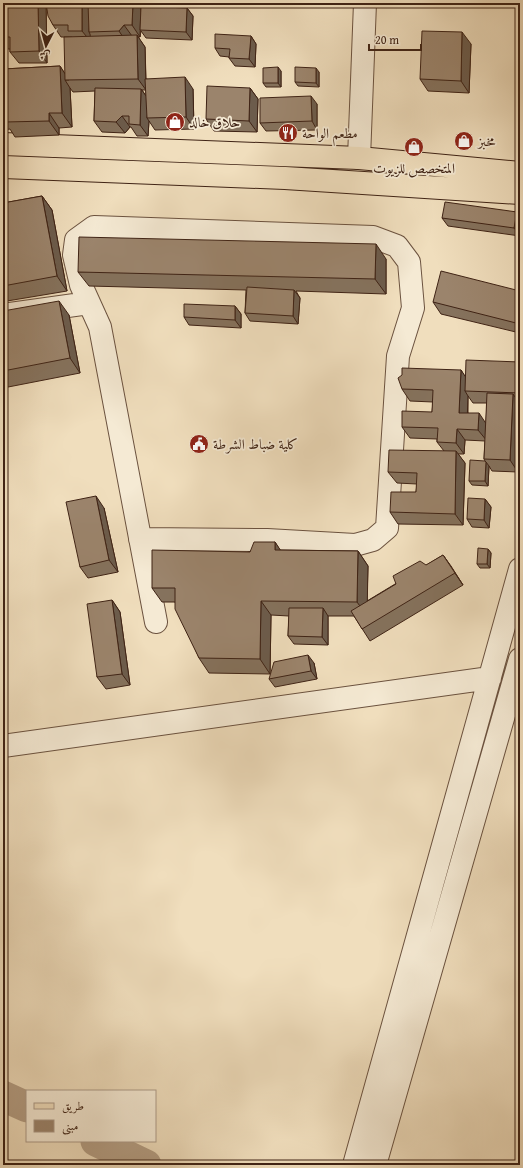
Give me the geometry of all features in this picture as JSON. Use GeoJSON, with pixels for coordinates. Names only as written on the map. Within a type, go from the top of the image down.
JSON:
{"type":"FeatureCollection","features":[{"type":"Feature","properties":{"kind":"main road"},"geometry":{"type":"LineString","coordinates":[[3,144],[359,158],[520,173]]}},
{"type":"Feature","properties":{"kind":"main road"},"geometry":{"type":"LineString","coordinates":[[3,167],[285,178],[520,193]]}},
{"type":"Feature","properties":{"kind":"street"},"geometry":{"type":"LineString","coordinates":[[359,158],[365,3]]}},
{"type":"Feature","properties":{"kind":"street"},"geometry":{"type":"LineString","coordinates":[[140,539],[267,540],[355,545],[373,540],[387,528],[398,356],[413,308],[408,262],[397,246],[373,237],[94,227],[76,240],[74,255],[81,285],[100,327],[140,539],[156,622]]}},
{"type":"Feature","properties":{"kind":"street"},"geometry":{"type":"LineString","coordinates":[[3,315],[89,303]]}},
{"type":"Feature","properties":{"kind":"street"},"geometry":{"type":"LineString","coordinates":[[375,1165],[373,1136],[490,678],[520,570]]}},
{"type":"Feature","properties":{"kind":"street"},"geometry":{"type":"LineString","coordinates":[[354,1165],[373,1136],[520,659]]}},
{"type":"Feature","properties":{"kind":"street"},"geometry":{"type":"LineString","coordinates":[[3,746],[490,678]]}},
{"type":"Feature","properties":{"kind":"building"},"geometry":{"type":"Polygon","coordinates":[[[3,3],[38,3],[39,51],[10,52],[10,37],[3,37],[3,3]]]}},
{"type":"Feature","properties":{"kind":"building"},"geometry":{"type":"Polygon","coordinates":[[[46,3],[82,3],[82,31],[68,31],[68,25],[53,25],[48,16],[46,3]]]}},
{"type":"Feature","properties":{"kind":"building"},"geometry":{"type":"Polygon","coordinates":[[[88,3],[133,3],[132,25],[124,25],[119,31],[89,32],[88,3]]]}},
{"type":"Feature","properties":{"kind":"building"},"geometry":{"type":"Polygon","coordinates":[[[141,6],[187,8],[186,32],[140,30],[141,6]]]}},
{"type":"Feature","properties":{"kind":"building"},"geometry":{"type":"Polygon","coordinates":[[[422,31],[462,32],[461,81],[420,79],[422,31]]]}},
{"type":"Feature","properties":{"kind":"building"},"geometry":{"type":"Polygon","coordinates":[[[215,34],[251,36],[249,59],[229,58],[230,49],[215,48],[215,34]]]}},
{"type":"Feature","properties":{"kind":"building"},"geometry":{"type":"Polygon","coordinates":[[[137,35],[138,79],[65,80],[64,37],[137,35]]]}},
{"type":"Feature","properties":{"kind":"building"},"geometry":{"type":"Polygon","coordinates":[[[60,66],[62,113],[49,113],[49,121],[5,122],[5,115],[3,115],[3,69],[60,66]]]}},
{"type":"Feature","properties":{"kind":"building"},"geometry":{"type":"Polygon","coordinates":[[[278,67],[278,83],[263,83],[263,68],[278,67]]]}},
{"type":"Feature","properties":{"kind":"building"},"geometry":{"type":"Polygon","coordinates":[[[295,67],[316,68],[316,83],[295,82],[295,67]]]}},
{"type":"Feature","properties":{"kind":"building"},"geometry":{"type":"Polygon","coordinates":[[[185,77],[186,117],[147,118],[145,79],[185,77]]]}},
{"type":"Feature","properties":{"kind":"building"},"geometry":{"type":"Polygon","coordinates":[[[207,86],[250,88],[249,121],[206,119],[207,86]]]}},
{"type":"Feature","properties":{"kind":"building"},"geometry":{"type":"Polygon","coordinates":[[[95,88],[141,89],[140,125],[129,124],[129,116],[122,116],[116,122],[94,121],[95,88]]]}},
{"type":"Feature","properties":{"kind":"building"},"geometry":{"type":"Polygon","coordinates":[[[311,96],[312,121],[260,123],[260,98],[311,96]]]}},
{"type":"Feature","properties":{"kind":"building"},"geometry":{"type":"Polygon","coordinates":[[[42,196],[57,276],[3,286],[3,203],[42,196]]]}},
{"type":"Feature","properties":{"kind":"building"},"geometry":{"type":"Polygon","coordinates":[[[445,202],[517,212],[514,228],[442,218],[445,202]]]}},
{"type":"Feature","properties":{"kind":"building"},"geometry":{"type":"Polygon","coordinates":[[[79,237],[376,244],[375,279],[78,272],[79,237]]]}},
{"type":"Feature","properties":{"kind":"building"},"geometry":{"type":"Polygon","coordinates":[[[441,271],[520,291],[520,324],[433,302],[441,271]]]}},
{"type":"Feature","properties":{"kind":"building"},"geometry":{"type":"Polygon","coordinates":[[[247,287],[294,290],[293,316],[245,313],[247,287]]]}},
{"type":"Feature","properties":{"kind":"building"},"geometry":{"type":"Polygon","coordinates":[[[59,301],[70,358],[3,371],[3,311],[59,301]]]}},
{"type":"Feature","properties":{"kind":"building"},"geometry":{"type":"Polygon","coordinates":[[[184,304],[235,306],[235,320],[184,317],[184,304]]]}},
{"type":"Feature","properties":{"kind":"building"},"geometry":{"type":"Polygon","coordinates":[[[466,360],[520,362],[520,393],[465,391],[466,360]]]}},
{"type":"Feature","properties":{"kind":"building"},"geometry":{"type":"Polygon","coordinates":[[[402,368],[461,370],[459,413],[479,413],[478,430],[457,429],[456,443],[437,442],[438,428],[402,427],[402,411],[432,412],[433,390],[402,389],[398,378],[402,375],[402,368]]]}},
{"type":"Feature","properties":{"kind":"building"},"geometry":{"type":"Polygon","coordinates":[[[487,393],[513,394],[510,460],[484,459],[487,393]]]}},
{"type":"Feature","properties":{"kind":"building"},"geometry":{"type":"Polygon","coordinates":[[[389,450],[456,451],[455,514],[390,512],[391,492],[416,492],[417,473],[388,472],[389,450]]]}},
{"type":"Feature","properties":{"kind":"building"},"geometry":{"type":"Polygon","coordinates":[[[470,460],[486,462],[485,481],[469,481],[470,460]]]}},
{"type":"Feature","properties":{"kind":"building"},"geometry":{"type":"Polygon","coordinates":[[[96,496],[109,560],[80,567],[66,502],[96,496]]]}},
{"type":"Feature","properties":{"kind":"building"},"geometry":{"type":"Polygon","coordinates":[[[468,498],[485,499],[484,520],[467,519],[468,498]]]}},
{"type":"Feature","properties":{"kind":"building"},"geometry":{"type":"Polygon","coordinates":[[[254,542],[275,542],[275,550],[358,551],[357,602],[261,601],[260,659],[199,658],[175,609],[175,588],[152,588],[152,550],[250,552],[254,542]]]}},
{"type":"Feature","properties":{"kind":"building"},"geometry":{"type":"Polygon","coordinates":[[[478,548],[488,549],[487,564],[477,564],[478,548]]]}},
{"type":"Feature","properties":{"kind":"building"},"geometry":{"type":"Polygon","coordinates":[[[443,555],[455,573],[362,629],[351,611],[396,584],[393,576],[420,561],[426,565],[443,555]]]}},
{"type":"Feature","properties":{"kind":"building"},"geometry":{"type":"Polygon","coordinates":[[[112,600],[122,674],[97,677],[87,604],[112,600]]]}},
{"type":"Feature","properties":{"kind":"building"},"geometry":{"type":"Polygon","coordinates":[[[289,608],[323,608],[322,637],[288,636],[289,608]]]}},
{"type":"Feature","properties":{"kind":"building"},"geometry":{"type":"Polygon","coordinates":[[[308,655],[311,671],[269,679],[274,662],[308,655]]]}},
{"type":"Feature","properties":{"kind":"waterway"},"geometry":{"type":"LineString","coordinates":[[3,1096],[26,1107]]}},
{"type":"Feature","properties":{"kind":"waterway"},"geometry":{"type":"LineString","coordinates":[[98,1142],[146,1165]]}},
{"type":"Feature","properties":{"kind":"place","name":"حلاق خالد"},"geometry":{"type":"Point","coordinates":[175,122]}},
{"type":"Feature","properties":{"kind":"place","name":"مطعم الواحة"},"geometry":{"type":"Point","coordinates":[288,133]}},
{"type":"Feature","properties":{"kind":"place","name":"مخبز"},"geometry":{"type":"Point","coordinates":[464,141]}},
{"type":"Feature","properties":{"kind":"place","name":"المتخصص للزيوت"},"geometry":{"type":"Point","coordinates":[414,147]}},
{"type":"Feature","properties":{"kind":"place","name":"كلية ضباط الشرطة"},"geometry":{"type":"Point","coordinates":[199,444]}}]}
